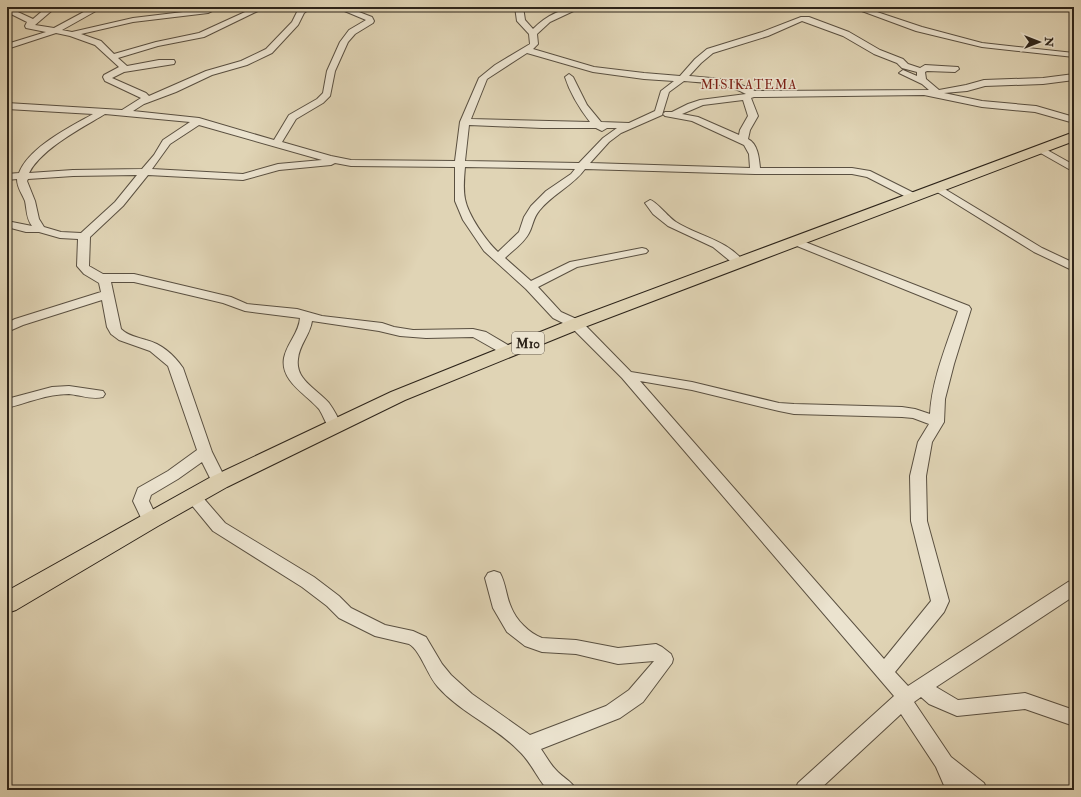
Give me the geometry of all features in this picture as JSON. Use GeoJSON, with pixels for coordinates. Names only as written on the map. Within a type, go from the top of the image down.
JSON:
{"type":"FeatureCollection","features":[{"type":"Feature","properties":{"kind":"highway","name":"M10"},"geometry":{"type":"LineString","coordinates":[[7,603],[193,496],[334,425],[405,393],[576,324],[1074,136]]}},
{"type":"Feature","properties":{"kind":"street"},"geometry":{"type":"LineString","coordinates":[[29,26],[52,7]]}},
{"type":"Feature","properties":{"kind":"street"},"geometry":{"type":"LineString","coordinates":[[7,47],[56,31],[70,21],[99,7]]}},
{"type":"Feature","properties":{"kind":"street"},"geometry":{"type":"LineString","coordinates":[[113,57],[156,44],[201,35],[261,7],[266,7]]}},
{"type":"Feature","properties":{"kind":"street"},"geometry":{"type":"LineString","coordinates":[[123,113],[142,102],[173,90],[209,73],[244,62],[269,51],[295,23],[301,12],[308,7]]}},
{"type":"Feature","properties":{"kind":"street"},"geometry":{"type":"LineString","coordinates":[[276,144],[292,117],[320,101],[328,94],[331,71],[344,42],[352,32],[370,21],[369,19],[339,7]]}},
{"type":"Feature","properties":{"kind":"street"},"geometry":{"type":"LineString","coordinates":[[519,7],[521,21],[533,33],[534,42],[529,49],[498,67],[483,78],[465,122],[459,164],[459,196],[463,210],[476,234],[488,249],[530,286],[557,316],[576,324],[627,375],[884,672],[910,694],[956,790]]}},
{"type":"Feature","properties":{"kind":"street"},"geometry":{"type":"LineString","coordinates":[[533,33],[548,20],[578,7]]}},
{"type":"Feature","properties":{"kind":"street"},"geometry":{"type":"LineString","coordinates":[[855,7],[919,29],[982,45],[1074,55]]}},
{"type":"Feature","properties":{"kind":"street"},"geometry":{"type":"LineString","coordinates":[[7,9],[31,22],[29,26]]}},
{"type":"Feature","properties":{"kind":"street"},"geometry":{"type":"LineString","coordinates":[[72,34],[133,20],[208,11]]}},
{"type":"Feature","properties":{"kind":"street"},"geometry":{"type":"LineString","coordinates":[[658,113],[664,98],[665,90],[683,78],[704,56],[717,48],[739,42],[804,19],[846,34],[877,52],[900,61],[906,70],[925,82]]}},
{"type":"Feature","properties":{"kind":"street"},"geometry":{"type":"LineString","coordinates":[[29,26],[72,34],[101,45],[122,65],[123,69]]}},
{"type":"Feature","properties":{"kind":"street"},"geometry":{"type":"LineString","coordinates":[[529,49],[593,69],[644,76],[720,81],[736,85],[750,95],[753,116],[745,130],[743,140]]}},
{"type":"Feature","properties":{"kind":"street"},"geometry":{"type":"LineString","coordinates":[[142,102],[146,99],[143,95],[108,79],[107,77],[123,69],[131,69],[164,61],[171,62]]}},
{"type":"Feature","properties":{"kind":"street"},"geometry":{"type":"LineString","coordinates":[[906,70],[922,71],[929,68],[954,69]]}},
{"type":"Feature","properties":{"kind":"street"},"geometry":{"type":"LineString","coordinates":[[874,93],[899,82],[906,70]]}},
{"type":"Feature","properties":{"kind":"street"},"geometry":{"type":"LineString","coordinates":[[922,71],[920,76],[935,93]]}},
{"type":"Feature","properties":{"kind":"street"},"geometry":{"type":"LineString","coordinates":[[644,76],[665,90]]}},
{"type":"Feature","properties":{"kind":"street"},"geometry":{"type":"LineString","coordinates":[[569,77],[571,84],[597,125],[615,133]]}},
{"type":"Feature","properties":{"kind":"street"},"geometry":{"type":"LineString","coordinates":[[935,93],[967,88],[984,83],[1043,81],[1074,77]]}},
{"type":"Feature","properties":{"kind":"street"},"geometry":{"type":"LineString","coordinates":[[674,115],[686,107],[701,102],[750,95],[920,92],[935,93],[982,104],[1036,110],[1074,120]]}},
{"type":"Feature","properties":{"kind":"street"},"geometry":{"type":"LineString","coordinates":[[7,106],[172,117],[199,122],[336,161],[372,164],[582,166],[755,171],[862,172],[875,176],[914,196]]}},
{"type":"Feature","properties":{"kind":"street"},"geometry":{"type":"LineString","coordinates":[[40,229],[31,217],[30,201],[24,188],[23,176],[27,166],[42,151],[103,112]]}},
{"type":"Feature","properties":{"kind":"street"},"geometry":{"type":"LineString","coordinates":[[498,258],[524,233],[529,217],[535,208],[552,192],[575,176],[582,166],[606,140],[615,133],[658,113],[695,119],[743,140],[752,147],[755,171]]}},
{"type":"Feature","properties":{"kind":"street"},"geometry":{"type":"LineString","coordinates":[[7,224],[26,229],[40,229],[60,235],[84,236],[112,211],[158,156],[166,142],[199,122]]}},
{"type":"Feature","properties":{"kind":"street"},"geometry":{"type":"LineString","coordinates":[[465,122],[530,125],[634,124]]}},
{"type":"Feature","properties":{"kind":"street"},"geometry":{"type":"LineString","coordinates":[[1040,149],[1074,169]]}},
{"type":"Feature","properties":{"kind":"street"},"geometry":{"type":"LineString","coordinates":[[7,177],[144,172],[245,176],[278,167],[322,164],[336,161]]}},
{"type":"Feature","properties":{"kind":"street"},"geometry":{"type":"LineString","coordinates":[[938,188],[1038,250],[1074,267]]}},
{"type":"Feature","properties":{"kind":"street"},"geometry":{"type":"LineString","coordinates":[[650,202],[660,216],[669,223],[719,246],[739,263]]}},
{"type":"Feature","properties":{"kind":"street"},"geometry":{"type":"LineString","coordinates":[[7,235],[26,229]]}},
{"type":"Feature","properties":{"kind":"street"},"geometry":{"type":"LineString","coordinates":[[84,236],[83,266],[87,272],[102,278],[134,278],[227,300],[245,308],[296,312],[326,321],[382,327],[388,331],[404,333],[473,333],[481,335],[508,351]]}},
{"type":"Feature","properties":{"kind":"street"},"geometry":{"type":"LineString","coordinates":[[796,242],[906,287],[965,309],[947,364],[938,399],[937,422],[924,442],[918,476],[919,521],[940,601],[938,607],[884,672]]}},
{"type":"Feature","properties":{"kind":"street"},"geometry":{"type":"LineString","coordinates":[[530,286],[574,264],[642,251]]}},
{"type":"Feature","properties":{"kind":"street"},"geometry":{"type":"LineString","coordinates":[[102,278],[106,284],[116,333],[123,338],[147,344],[166,355],[172,361],[176,368],[205,452],[220,482]]}},
{"type":"Feature","properties":{"kind":"street"},"geometry":{"type":"LineString","coordinates":[[7,328],[19,322],[107,294]]}},
{"type":"Feature","properties":{"kind":"street"},"geometry":{"type":"LineString","coordinates":[[306,316],[304,333],[293,350],[290,365],[296,380],[323,405],[334,425]]}},
{"type":"Feature","properties":{"kind":"street"},"geometry":{"type":"LineString","coordinates":[[627,375],[692,386],[779,407],[794,409],[902,412],[915,414],[937,422]]}},
{"type":"Feature","properties":{"kind":"street"},"geometry":{"type":"LineString","coordinates":[[7,404],[52,391],[69,390],[98,394]]}},
{"type":"Feature","properties":{"kind":"street"},"geometry":{"type":"LineString","coordinates":[[150,520],[141,501],[144,492],[173,475],[205,452]]}},
{"type":"Feature","properties":{"kind":"street"},"geometry":{"type":"LineString","coordinates":[[193,496],[218,527],[308,582],[333,601],[345,613],[381,631],[413,638],[420,642],[435,669],[444,681],[465,700],[527,745],[548,776],[557,785],[566,790]]}},
{"type":"Feature","properties":{"kind":"street"},"geometry":{"type":"LineString","coordinates":[[494,578],[502,608],[513,627],[531,641],[542,645],[576,647],[618,656],[656,652],[664,659],[664,663],[636,696],[613,712],[527,745]]}},
{"type":"Feature","properties":{"kind":"street"},"geometry":{"type":"LineString","coordinates":[[805,790],[910,694],[1074,587]]}},
{"type":"Feature","properties":{"kind":"street"},"geometry":{"type":"LineString","coordinates":[[910,694],[936,698],[957,708],[1025,701],[1074,718]]}},
{"type":"Feature","properties":{"kind":"street"},"geometry":{"type":"LineString","coordinates":[[943,761],[977,790]]}},
{"type":"Feature","properties":{"kind":"district","name":"MISIKATEMA"},"geometry":{"type":"Point","coordinates":[749,84]}}]}
